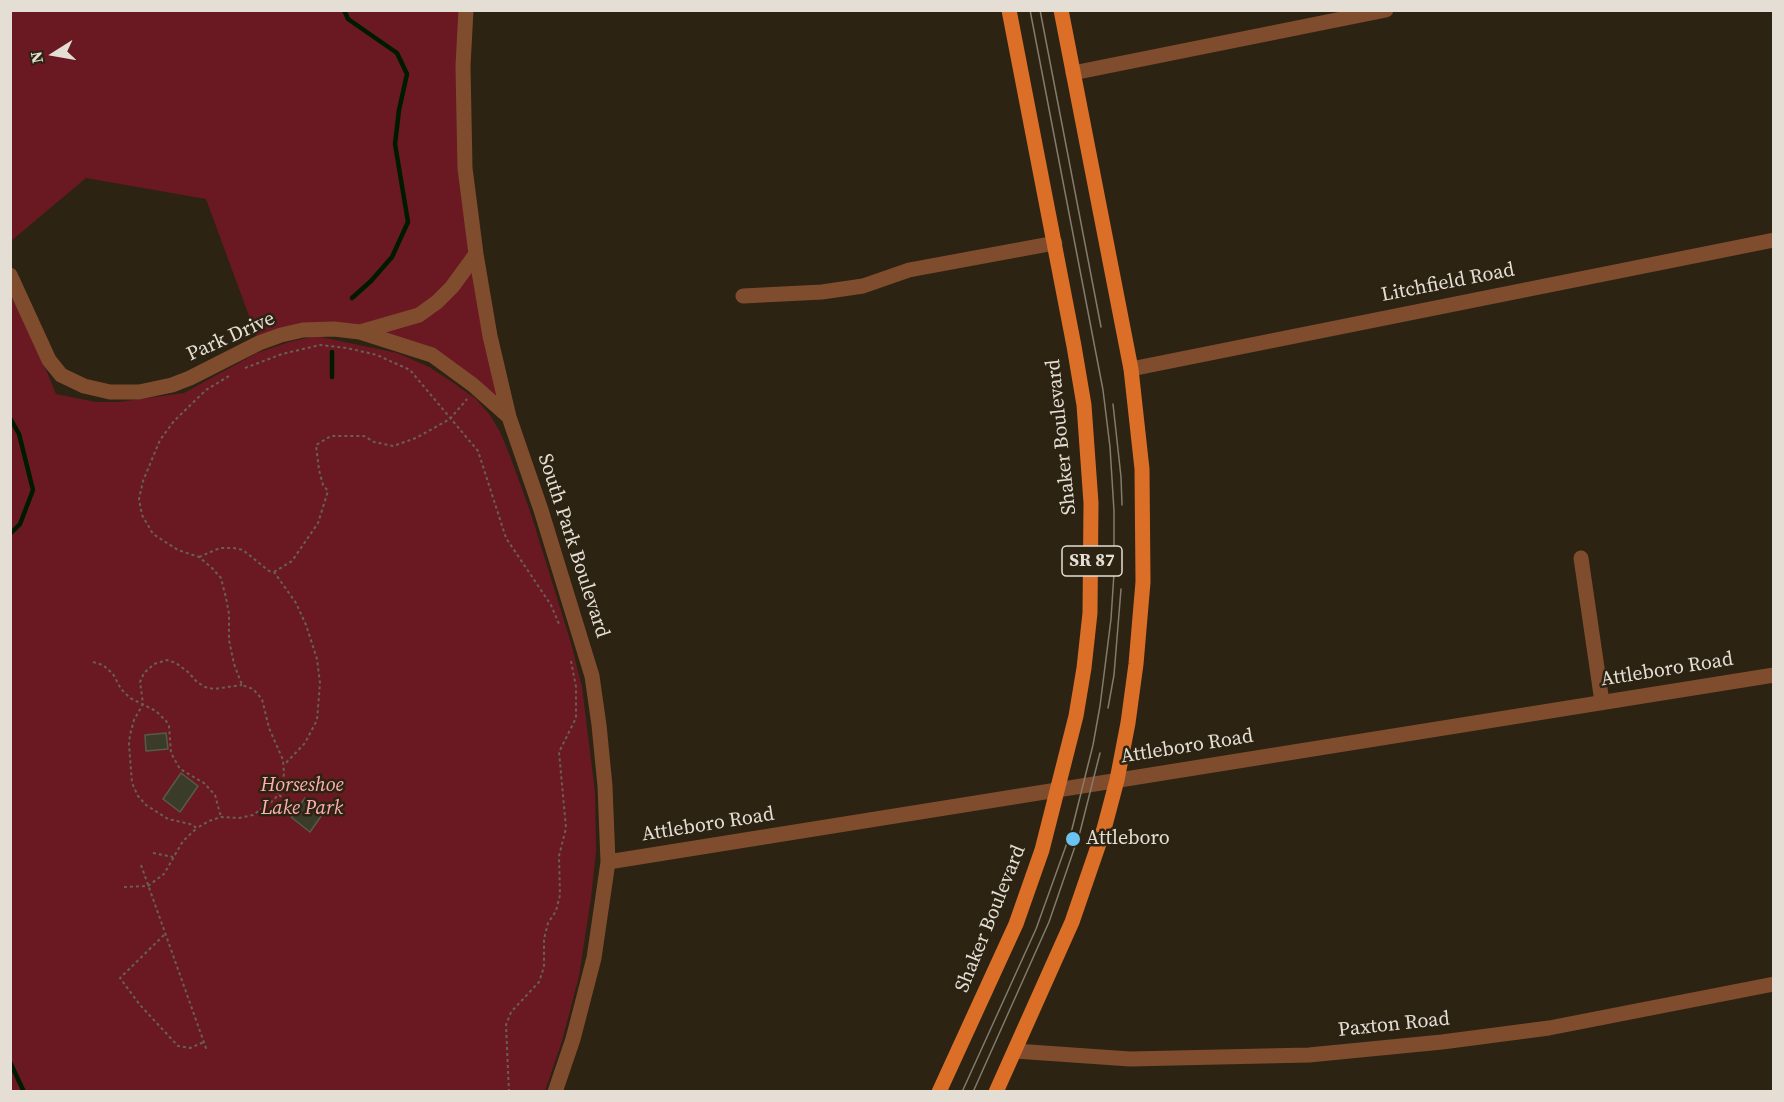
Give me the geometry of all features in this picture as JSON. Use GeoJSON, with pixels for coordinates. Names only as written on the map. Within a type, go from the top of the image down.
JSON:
{"type":"FeatureCollection","features":[{"type":"Feature","properties":{"kind":"main road","name":"Shaker Boulevard"},"geometry":{"type":"LineString","coordinates":[[939,1092],[1016,924],[1038,861],[1076,716],[1084,668],[1089,613],[1092,533],[1084,405],[1009,10]]}},
{"type":"Feature","properties":{"kind":"main road","name":"SR 87"},"geometry":{"type":"LineString","coordinates":[[996,1092],[1072,922],[1104,829],[1117,780],[1136,664],[1143,582],[1142,469],[1131,369],[1061,10]]}},
{"type":"Feature","properties":{"kind":"street","name":"South Park Boulevard"},"geometry":{"type":"LineString","coordinates":[[466,10],[463,66],[465,168],[490,336],[509,417],[541,510],[592,676],[605,786],[608,862],[594,957],[573,1039],[555,1092]]}},
{"type":"Feature","properties":{"kind":"street"},"geometry":{"type":"LineString","coordinates":[[1073,73],[1386,10]]}},
{"type":"Feature","properties":{"kind":"street","name":"Litchfield Road"},"geometry":{"type":"LineString","coordinates":[[1131,369],[1773,240]]}},
{"type":"Feature","properties":{"kind":"street"},"geometry":{"type":"LineString","coordinates":[[743,296],[822,292],[863,286],[909,270],[1055,243]]}},
{"type":"Feature","properties":{"kind":"street"},"geometry":{"type":"LineString","coordinates":[[360,332],[419,315],[452,287],[476,254]]}},
{"type":"Feature","properties":{"kind":"street","name":"Park Drive"},"geometry":{"type":"LineString","coordinates":[[10,275],[49,360],[61,375],[84,386],[110,393],[140,392],[172,385],[259,343],[281,335],[303,330],[334,329],[360,332],[432,355],[477,388],[509,417]]}},
{"type":"Feature","properties":{"kind":"street"},"geometry":{"type":"LineString","coordinates":[[1581,558],[1602,702]]}},
{"type":"Feature","properties":{"kind":"street","name":"Attleboro Road"},"geometry":{"type":"LineString","coordinates":[[608,862],[1773,675]]}},
{"type":"Feature","properties":{"kind":"street","name":"Paxton Road"},"geometry":{"type":"LineString","coordinates":[[1015,1051],[1130,1059],[1309,1055],[1442,1042],[1549,1028],[1773,984]]}},
{"type":"Feature","properties":{"kind":"path"},"geometry":{"type":"LineString","coordinates":[[240,370],[282,354],[320,345],[377,355],[410,370],[478,451],[506,537],[551,605],[562,630]]}},
{"type":"Feature","properties":{"kind":"path"},"geometry":{"type":"LineString","coordinates":[[232,374],[206,390],[174,421],[160,441],[143,481],[139,499],[142,515],[153,534],[178,550],[199,557],[221,578],[229,614],[229,640],[234,664],[242,685]]}},
{"type":"Feature","properties":{"kind":"path"},"geometry":{"type":"LineString","coordinates":[[274,572],[292,561],[318,523],[328,491],[323,485],[319,470],[316,445],[331,436],[364,436],[375,442],[393,446],[416,438],[450,419],[477,388]]}},
{"type":"Feature","properties":{"kind":"path"},"geometry":{"type":"LineString","coordinates":[[199,557],[220,548],[243,550],[269,571],[274,572],[296,603],[306,625],[317,659],[320,683],[317,720],[305,743],[283,765]]}},
{"type":"Feature","properties":{"kind":"path"},"geometry":{"type":"LineString","coordinates":[[509,1092],[506,1025],[511,1012],[539,982],[544,967],[544,939],[548,923],[556,911],[561,895],[559,856],[566,828],[559,752],[576,718],[576,687],[570,657]]}},
{"type":"Feature","properties":{"kind":"path"},"geometry":{"type":"LineString","coordinates":[[124,887],[148,886],[164,874],[183,841],[208,820],[253,815],[264,808],[279,795],[284,774],[278,747],[269,728],[262,699],[253,689],[242,685],[214,689],[205,687],[176,663],[167,660],[154,664],[144,673],[140,682],[143,704],[130,735],[130,774],[138,796],[159,814],[197,828]]}},
{"type":"Feature","properties":{"kind":"path"},"geometry":{"type":"LineString","coordinates":[[93,662],[103,665],[113,674],[121,689],[130,698],[156,711],[166,720],[169,726],[171,753],[180,769],[204,783],[215,795],[221,817]]}},
{"type":"Feature","properties":{"kind":"path"},"geometry":{"type":"LineString","coordinates":[[279,795],[298,808]]}},
{"type":"Feature","properties":{"kind":"path"},"geometry":{"type":"LineString","coordinates":[[153,853],[173,857]]}},
{"type":"Feature","properties":{"kind":"path"},"geometry":{"type":"LineString","coordinates":[[141,865],[207,1051]]}},
{"type":"Feature","properties":{"kind":"path"},"geometry":{"type":"LineString","coordinates":[[164,935],[120,978],[140,1005],[178,1046],[190,1048],[204,1042]]}},
{"type":"Feature","properties":{"kind":"green space"},"geometry":{"type":"Polygon","coordinates":[[[11,11],[466,11],[465,168],[509,417],[432,355],[332,329],[259,343],[206,199],[86,178],[11,241],[11,11]]]}},
{"type":"Feature","properties":{"kind":"green space","name":"Horseshoe Lake Park"},"geometry":{"type":"Polygon","coordinates":[[[10,294],[37,348],[56,394],[96,402],[119,402],[184,393],[257,353],[316,336],[397,353],[429,367],[476,399],[490,415],[510,456],[531,514],[571,643],[582,687],[595,792],[596,851],[579,976],[562,1041],[545,1091],[11,1091],[10,294]]]}},
{"type":"Feature","properties":{"kind":"building"},"geometry":{"type":"Polygon","coordinates":[[[166,733],[168,749],[146,751],[145,735],[166,733]]]}},
{"type":"Feature","properties":{"kind":"building"},"geometry":{"type":"Polygon","coordinates":[[[181,773],[198,786],[180,812],[163,799],[181,773]]]}},
{"type":"Feature","properties":{"kind":"building"},"geometry":{"type":"Polygon","coordinates":[[[305,798],[324,812],[310,832],[291,817],[305,798]]]}},
{"type":"Feature","properties":{"kind":"waterway"},"geometry":{"type":"LineString","coordinates":[[344,10],[348,19],[397,53],[407,74],[399,110],[395,144],[408,222],[392,257],[352,298]]}},
{"type":"Feature","properties":{"kind":"waterway"},"geometry":{"type":"LineString","coordinates":[[332,352],[332,377]]}},
{"type":"Feature","properties":{"kind":"waterway"},"geometry":{"type":"LineString","coordinates":[[10,418],[19,434],[33,490],[20,524],[10,534]]}},
{"type":"Feature","properties":{"kind":"waterway"},"geometry":{"type":"LineString","coordinates":[[10,1062],[24,1092]]}},
{"type":"Feature","properties":{"kind":"tram line"},"geometry":{"type":"LineString","coordinates":[[962,1092],[1036,929],[1072,829],[1093,745],[1100,706],[1111,619],[1114,573],[1114,511],[1110,447],[1103,390],[1030,10]]}},
{"type":"Feature","properties":{"kind":"tram line"},"geometry":{"type":"LineString","coordinates":[[1040,10],[1101,327]]}},
{"type":"Feature","properties":{"kind":"tram line"},"geometry":{"type":"LineString","coordinates":[[1113,404],[1122,505]]}},
{"type":"Feature","properties":{"kind":"tram line"},"geometry":{"type":"LineString","coordinates":[[1108,708],[1114,675],[1121,589]]}},
{"type":"Feature","properties":{"kind":"tram line"},"geometry":{"type":"LineString","coordinates":[[973,1092],[1049,922],[1080,832],[1100,753]]}},
{"type":"Feature","properties":{"kind":"place","name":"Attleboro"},"geometry":{"type":"Point","coordinates":[1073,839]}}]}
